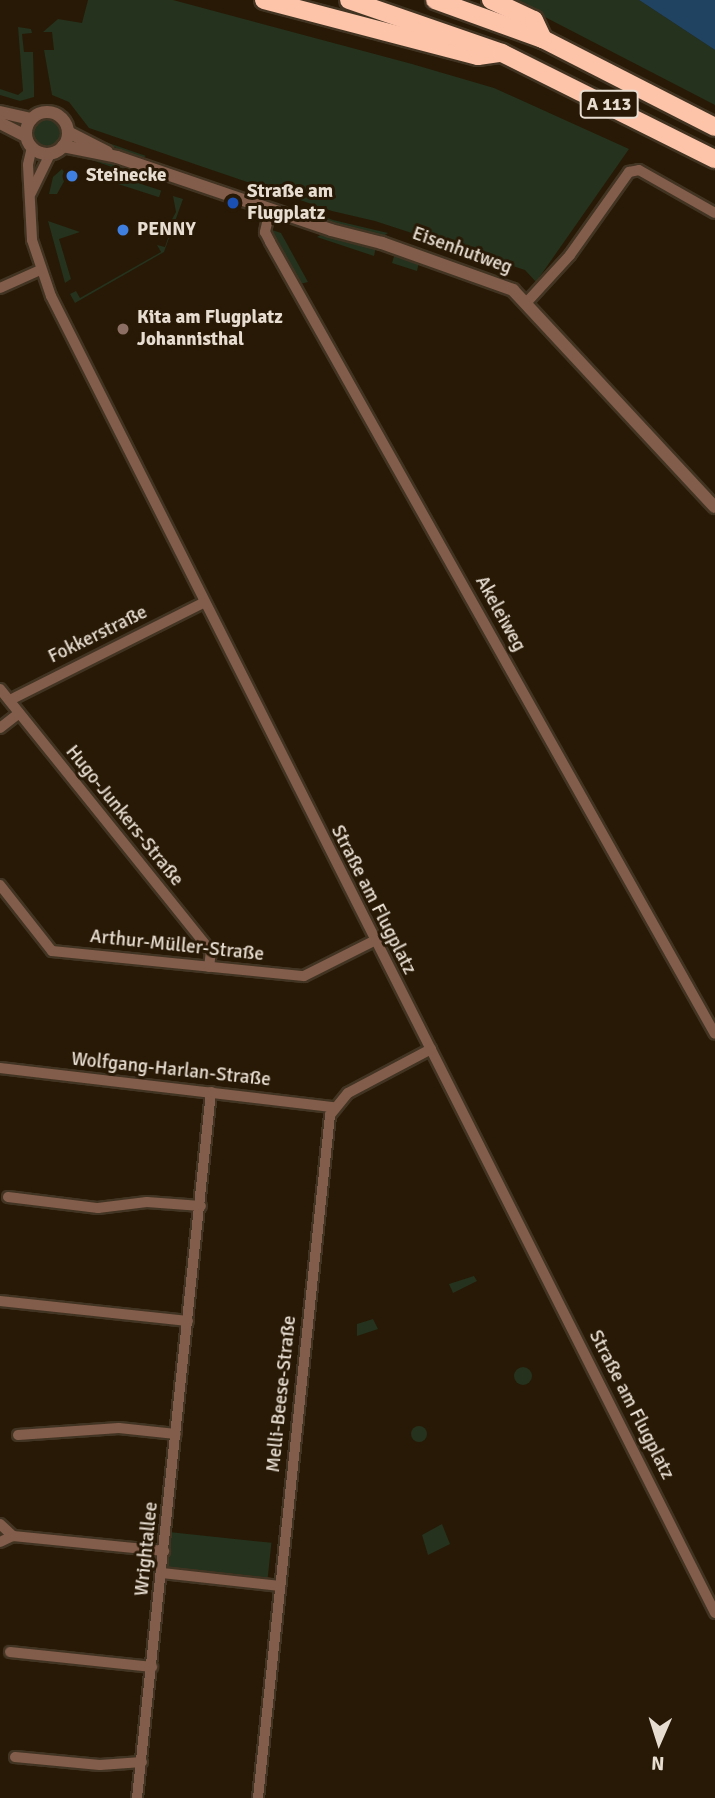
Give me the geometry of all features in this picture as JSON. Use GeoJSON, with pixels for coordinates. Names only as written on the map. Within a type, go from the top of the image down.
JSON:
{"type":"FeatureCollection","features":[{"type":"Feature","properties":{"kind":"highway"},"geometry":{"type":"LineString","coordinates":[[264,0],[478,56],[502,53]]}},
{"type":"Feature","properties":{"kind":"highway","name":"A 113"},"geometry":{"type":"LineString","coordinates":[[349,0],[502,53],[715,159]]}},
{"type":"Feature","properties":{"kind":"highway","name":"A 113"},"geometry":{"type":"LineString","coordinates":[[435,0],[543,39],[715,127]]}},
{"type":"Feature","properties":{"kind":"highway"},"geometry":{"type":"LineString","coordinates":[[491,0],[534,20],[543,39]]}},
{"type":"Feature","properties":{"kind":"street","name":"Eisenhutweg"},"geometry":{"type":"LineString","coordinates":[[0,112],[31,118],[44,112],[56,114],[68,132],[117,157]]}},
{"type":"Feature","properties":{"kind":"street"},"geometry":{"type":"LineString","coordinates":[[29,141],[31,118]]}},
{"type":"Feature","properties":{"kind":"street"},"geometry":{"type":"LineString","coordinates":[[0,123],[50,154],[63,146],[68,132]]}},
{"type":"Feature","properties":{"kind":"street","name":"Straße am Flugplatz"},"geometry":{"type":"LineString","coordinates":[[29,141],[32,240],[40,270],[203,603],[715,1613]]}},
{"type":"Feature","properties":{"kind":"street","name":"Eisenhutweg"},"geometry":{"type":"LineString","coordinates":[[63,146],[117,157],[270,210],[489,280],[527,302],[715,507]]}},
{"type":"Feature","properties":{"kind":"street","name":"Straße am Flugplatz"},"geometry":{"type":"LineString","coordinates":[[31,193],[50,154]]}},
{"type":"Feature","properties":{"kind":"street"},"geometry":{"type":"LineString","coordinates":[[527,302],[570,255],[629,172],[639,170],[715,214]]}},
{"type":"Feature","properties":{"kind":"street","name":"Akeleiweg"},"geometry":{"type":"LineString","coordinates":[[270,210],[265,232],[270,242],[715,1034]]}},
{"type":"Feature","properties":{"kind":"street"},"geometry":{"type":"LineString","coordinates":[[0,288],[40,270]]}},
{"type":"Feature","properties":{"kind":"street","name":"Fokkerstraße"},"geometry":{"type":"LineString","coordinates":[[10,701],[203,603]]}},
{"type":"Feature","properties":{"kind":"street","name":"Hugo-Junkers-Straße"},"geometry":{"type":"LineString","coordinates":[[0,689],[211,951],[209,967]]}},
{"type":"Feature","properties":{"kind":"street"},"geometry":{"type":"LineString","coordinates":[[0,728],[19,713]]}},
{"type":"Feature","properties":{"kind":"street","name":"Arthur-Müller-Straße"},"geometry":{"type":"LineString","coordinates":[[0,885],[52,951],[304,976],[374,941]]}},
{"type":"Feature","properties":{"kind":"street"},"geometry":{"type":"LineString","coordinates":[[334,1107],[348,1093],[431,1049]]}},
{"type":"Feature","properties":{"kind":"street","name":"Wolfgang-Harlan-Straße"},"geometry":{"type":"LineString","coordinates":[[1,1070],[334,1107]]}},
{"type":"Feature","properties":{"kind":"street","name":"Wrightallee"},"geometry":{"type":"LineString","coordinates":[[137,1798],[211,1092]]}},
{"type":"Feature","properties":{"kind":"street","name":"Melli-Beese-Straße"},"geometry":{"type":"LineString","coordinates":[[258,1798],[328,1127],[334,1107]]}},
{"type":"Feature","properties":{"kind":"street"},"geometry":{"type":"LineString","coordinates":[[8,1197],[98,1208],[147,1202],[201,1206]]}},
{"type":"Feature","properties":{"kind":"street"},"geometry":{"type":"LineString","coordinates":[[0,1301],[188,1321]]}},
{"type":"Feature","properties":{"kind":"street"},"geometry":{"type":"LineString","coordinates":[[18,1435],[119,1428],[176,1434]]}},
{"type":"Feature","properties":{"kind":"street"},"geometry":{"type":"LineString","coordinates":[[0,1524],[13,1536]]}},
{"type":"Feature","properties":{"kind":"street"},"geometry":{"type":"LineString","coordinates":[[0,1542],[13,1536],[164,1551]]}},
{"type":"Feature","properties":{"kind":"street"},"geometry":{"type":"LineString","coordinates":[[162,1573],[280,1586]]}},
{"type":"Feature","properties":{"kind":"street"},"geometry":{"type":"LineString","coordinates":[[10,1652],[152,1667]]}},
{"type":"Feature","properties":{"kind":"street"},"geometry":{"type":"LineString","coordinates":[[15,1757],[100,1765],[142,1762]]}},
{"type":"Feature","properties":{"kind":"green space"},"geometry":{"type":"Polygon","coordinates":[[[88,0],[173,0],[412,64],[494,88],[629,149],[536,282],[525,270],[375,221],[332,211],[89,128],[69,102],[52,95],[44,50],[54,50],[52,32],[43,32],[58,19],[82,23],[88,0]]]}},
{"type":"Feature","properties":{"kind":"green space"},"geometry":{"type":"Polygon","coordinates":[[[512,0],[639,0],[715,50],[715,105],[512,0]]]}},
{"type":"Feature","properties":{"kind":"green space"},"geometry":{"type":"Polygon","coordinates":[[[18,27],[31,29],[32,33],[22,34],[24,52],[33,52],[34,86],[34,97],[20,101],[0,95],[0,89],[18,95],[23,91],[18,27]]]}},
{"type":"Feature","properties":{"kind":"green space"},"geometry":{"type":"Polygon","coordinates":[[[47,119],[57,123],[61,133],[57,143],[47,147],[37,143],[33,133],[37,123],[47,119]]]}},
{"type":"Feature","properties":{"kind":"green space"},"geometry":{"type":"Polygon","coordinates":[[[91,137],[146,156],[141,159],[91,137]]]}},
{"type":"Feature","properties":{"kind":"green space"},"geometry":{"type":"Polygon","coordinates":[[[83,157],[127,167],[139,175],[138,176],[83,157]]]}},
{"type":"Feature","properties":{"kind":"green space"},"geometry":{"type":"Polygon","coordinates":[[[62,169],[67,176],[57,194],[49,194],[53,177],[62,169]]]}},
{"type":"Feature","properties":{"kind":"green space"},"geometry":{"type":"Polygon","coordinates":[[[107,173],[161,191],[159,197],[105,180],[107,173]]]}},
{"type":"Feature","properties":{"kind":"green space"},"geometry":{"type":"Polygon","coordinates":[[[173,196],[183,199],[164,252],[75,303],[70,294],[76,291],[80,298],[161,252],[157,245],[165,247],[168,238],[163,236],[176,212],[173,196]]]}},
{"type":"Feature","properties":{"kind":"green space"},"geometry":{"type":"Polygon","coordinates":[[[322,216],[388,233],[382,237],[339,226],[321,221],[322,216]]]}},
{"type":"Feature","properties":{"kind":"green space"},"geometry":{"type":"Polygon","coordinates":[[[48,221],[80,232],[59,239],[71,279],[65,283],[48,221]]]}},
{"type":"Feature","properties":{"kind":"green space"},"geometry":{"type":"Polygon","coordinates":[[[272,230],[281,233],[308,282],[300,284],[272,230]]]}},
{"type":"Feature","properties":{"kind":"green space"},"geometry":{"type":"Polygon","coordinates":[[[322,234],[376,247],[374,256],[317,237],[322,234]]]}},
{"type":"Feature","properties":{"kind":"green space"},"geometry":{"type":"Polygon","coordinates":[[[395,253],[419,262],[417,271],[392,263],[395,253]]]}},
{"type":"Feature","properties":{"kind":"green space"},"geometry":{"type":"Polygon","coordinates":[[[474,1276],[477,1281],[453,1293],[449,1284],[474,1276]]]}},
{"type":"Feature","properties":{"kind":"green space"},"geometry":{"type":"Polygon","coordinates":[[[373,1319],[378,1329],[357,1336],[357,1324],[373,1319]]]}},
{"type":"Feature","properties":{"kind":"green space"},"geometry":{"type":"Polygon","coordinates":[[[523,1367],[529,1370],[532,1376],[529,1382],[523,1385],[517,1382],[514,1376],[517,1370],[523,1367]]]}},
{"type":"Feature","properties":{"kind":"green space"},"geometry":{"type":"Polygon","coordinates":[[[416,1426],[422,1426],[427,1434],[425,1440],[416,1442],[411,1437],[411,1431],[416,1426]]]}},
{"type":"Feature","properties":{"kind":"green space"},"geometry":{"type":"Polygon","coordinates":[[[442,1524],[450,1544],[428,1555],[422,1535],[442,1524]]]}},
{"type":"Feature","properties":{"kind":"green space"},"geometry":{"type":"Polygon","coordinates":[[[169,1532],[271,1543],[268,1578],[165,1567],[169,1532]]]}},
{"type":"Feature","properties":{"kind":"water"},"geometry":{"type":"Polygon","coordinates":[[[639,0],[715,0],[715,50],[639,0]]]}},
{"type":"Feature","properties":{"kind":"place","name":"Steinecke"},"geometry":{"type":"Point","coordinates":[72,176]}},
{"type":"Feature","properties":{"kind":"place","name":"Straße am Flugplatz"},"geometry":{"type":"Point","coordinates":[233,203]}},
{"type":"Feature","properties":{"kind":"place","name":"PENNY"},"geometry":{"type":"Point","coordinates":[123,230]}},
{"type":"Feature","properties":{"kind":"place","name":"Kita am Flugplatz Johannisthal"},"geometry":{"type":"Point","coordinates":[123,329]}}]}
